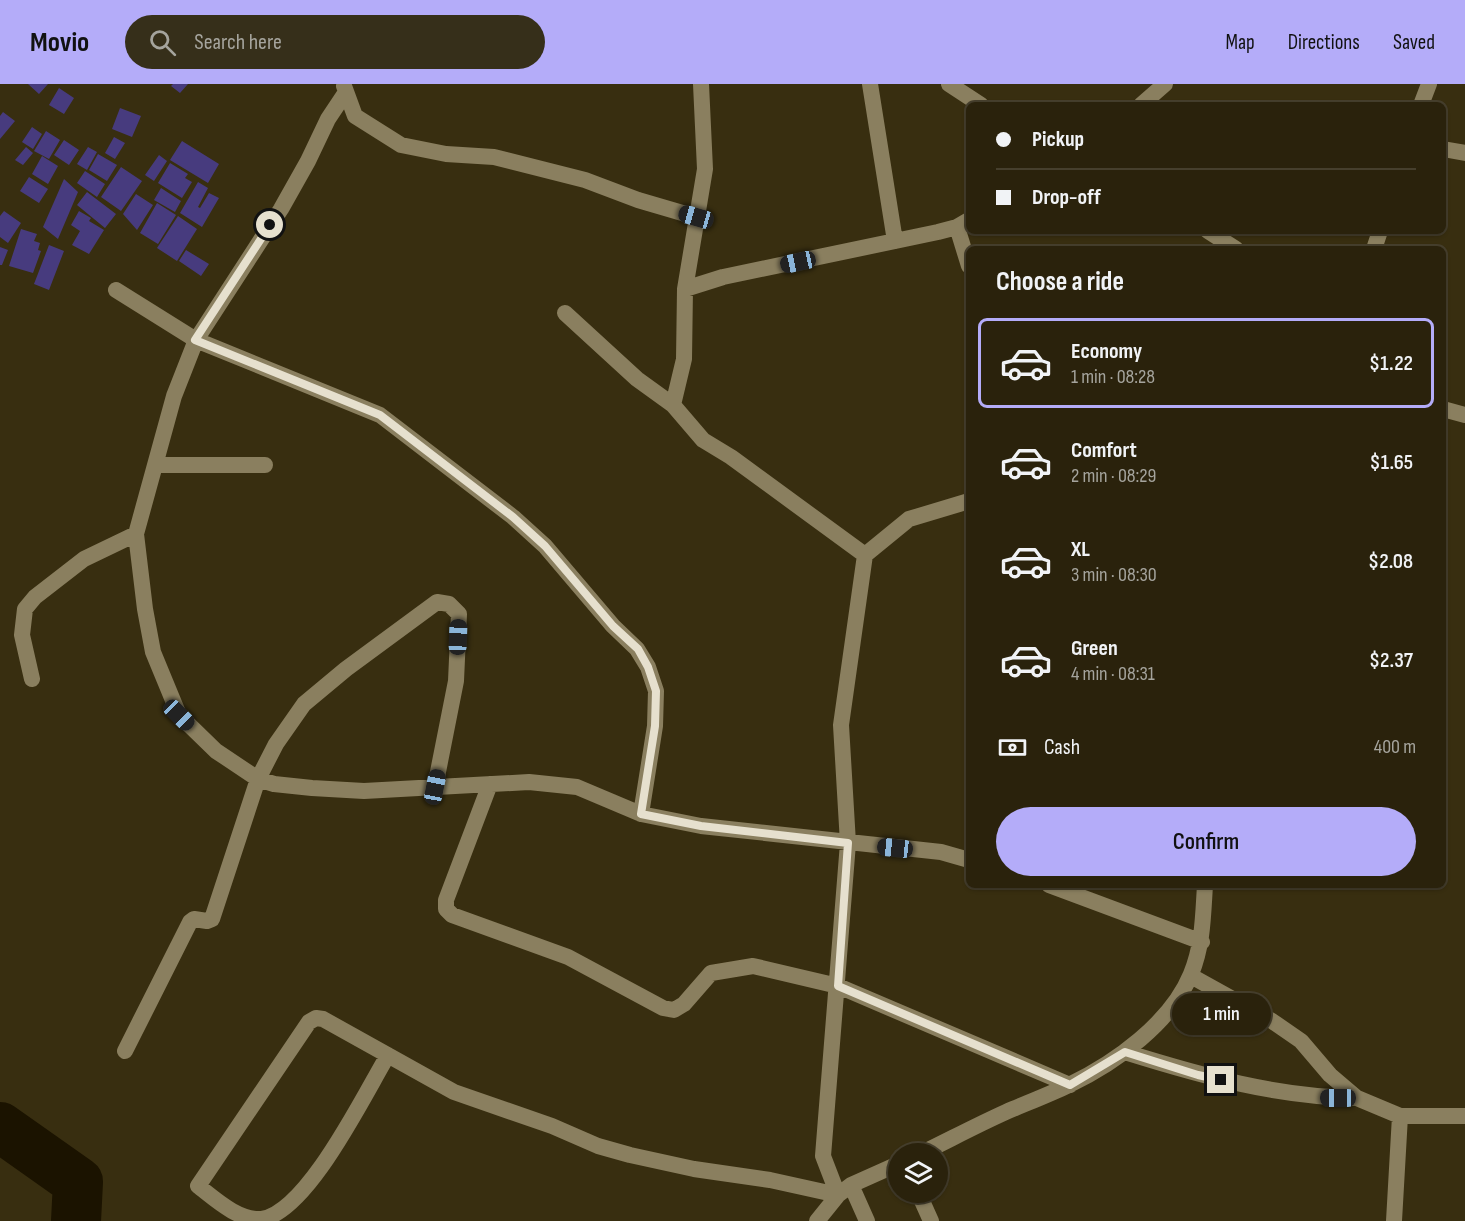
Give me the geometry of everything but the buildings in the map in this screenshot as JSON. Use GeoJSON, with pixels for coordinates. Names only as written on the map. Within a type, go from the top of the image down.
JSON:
{"type":"FeatureCollection","features":[{"type":"Feature","properties":{"kind":"street"},"geometry":{"type":"LineString","coordinates":[[672,405],[684,359],[685,289],[705,169],[701,84]]}},
{"type":"Feature","properties":{"kind":"street"},"geometry":{"type":"LineString","coordinates":[[870,84],[895,241]]}},
{"type":"Feature","properties":{"kind":"street"},"geometry":{"type":"LineString","coordinates":[[949,84],[976,102]]}},
{"type":"Feature","properties":{"kind":"street"},"geometry":{"type":"LineString","coordinates":[[1144,102],[1165,84]]}},
{"type":"Feature","properties":{"kind":"street"},"geometry":{"type":"LineString","coordinates":[[1422,102],[1429,84]]}},
{"type":"Feature","properties":{"kind":"street"},"geometry":{"type":"LineString","coordinates":[[344,88],[355,116],[401,145],[446,154],[494,157],[585,180],[638,200],[696,217]]}},
{"type":"Feature","properties":{"kind":"street"},"geometry":{"type":"LineString","coordinates":[[344,88],[281,209],[195,340],[174,396],[136,534],[153,652],[179,715],[216,751],[258,779],[274,783],[354,790],[529,782],[577,787],[641,814],[701,826],[941,852],[966,859]]}},
{"type":"Feature","properties":{"kind":"street"},"geometry":{"type":"LineString","coordinates":[[1446,150],[1465,153]]}},
{"type":"Feature","properties":{"kind":"street"},"geometry":{"type":"LineString","coordinates":[[685,289],[723,277],[895,241],[963,223],[966,246]]}},
{"type":"Feature","properties":{"kind":"street"},"geometry":{"type":"LineString","coordinates":[[1213,234],[1231,246]]}},
{"type":"Feature","properties":{"kind":"street"},"geometry":{"type":"LineString","coordinates":[[116,290],[195,340],[380,415],[513,517],[545,546],[613,626],[638,649],[648,667],[656,691],[655,726],[641,814]]}},
{"type":"Feature","properties":{"kind":"street"},"geometry":{"type":"LineString","coordinates":[[566,313],[637,380],[672,405],[703,440],[732,457],[865,555]]}},
{"type":"Feature","properties":{"kind":"street"},"geometry":{"type":"LineString","coordinates":[[1446,410],[1465,415]]}},
{"type":"Feature","properties":{"kind":"street"},"geometry":{"type":"LineString","coordinates":[[156,465],[265,465]]}},
{"type":"Feature","properties":{"kind":"street"},"geometry":{"type":"LineString","coordinates":[[867,1221],[823,1156],[848,843],[841,724],[865,555],[909,519],[966,502]]}},
{"type":"Feature","properties":{"kind":"street"},"geometry":{"type":"LineString","coordinates":[[32,679],[22,635],[25,609],[35,597],[84,560],[136,534]]}},
{"type":"Feature","properties":{"kind":"street"},"geometry":{"type":"LineString","coordinates":[[125,1050],[189,922],[194,919],[207,921],[212,919],[258,779],[276,744],[304,704],[346,669],[437,602],[449,604],[459,614],[456,681],[435,787]]}},
{"type":"Feature","properties":{"kind":"street"},"geometry":{"type":"LineString","coordinates":[[490,784],[446,900],[446,909],[452,915],[568,957],[663,1008],[674,1010],[684,1004],[711,973],[753,966],[838,986],[1070,1085]]}},
{"type":"Feature","properties":{"kind":"street"},"geometry":{"type":"LineString","coordinates":[[1057,888],[1202,942]]}},
{"type":"Feature","properties":{"kind":"street"},"geometry":{"type":"LineString","coordinates":[[943,1143],[1070,1085],[1125,1052],[1149,1032],[1172,1006],[1191,976],[1202,942],[1205,888]]}},
{"type":"Feature","properties":{"kind":"street"},"geometry":{"type":"LineString","coordinates":[[1191,976],[1272,1021],[1301,1041],[1330,1075],[1357,1098],[1400,1116],[1465,1116]]}},
{"type":"Feature","properties":{"kind":"street"},"geometry":{"type":"LineString","coordinates":[[388,1055],[320,1171],[283,1210],[261,1219],[238,1216],[198,1186],[309,1022],[316,1018],[323,1019],[388,1055],[454,1092],[552,1126],[598,1146],[684,1167],[844,1190]]}},
{"type":"Feature","properties":{"kind":"street"},"geometry":{"type":"LineString","coordinates":[[1125,1052],[1198,1075],[1268,1090],[1319,1097],[1357,1098]]}},
{"type":"Feature","properties":{"kind":"street"},"geometry":{"type":"LineString","coordinates":[[1394,1221],[1400,1116]]}},
{"type":"Feature","properties":{"kind":"street"},"geometry":{"type":"LineString","coordinates":[[817,1221],[844,1190],[888,1169]]}},
{"type":"Feature","properties":{"kind":"street"},"geometry":{"type":"LineString","coordinates":[[923,1203],[931,1221]]}},
{"type":"Feature","properties":{"kind":"waterway"},"geometry":{"type":"LineString","coordinates":[[0,1127],[78,1182],[76,1221]]}},
{"type":"Feature","properties":{"kind":"route"},"geometry":{"type":"LineString","coordinates":[[270,225],[195,340],[358,404],[380,415],[513,517],[545,546],[613,626],[638,649],[648,667],[656,691],[655,726],[641,814],[701,826],[848,843],[838,986],[1070,1085],[1125,1052],[1221,1080]]}}]}
